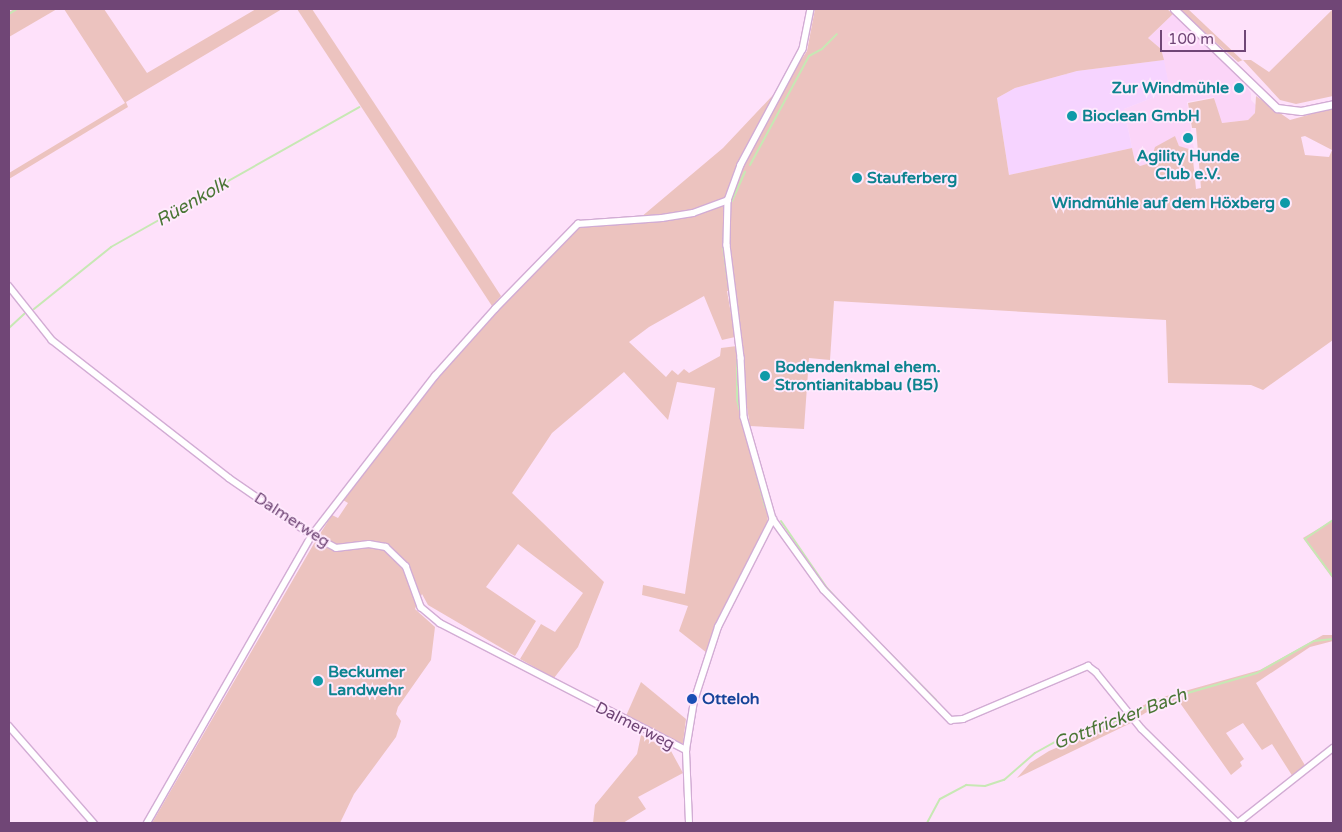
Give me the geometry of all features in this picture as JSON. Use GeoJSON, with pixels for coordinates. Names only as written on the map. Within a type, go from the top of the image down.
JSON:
{"type":"FeatureCollection","features":[{"type":"Feature","properties":{"kind":"street"},"geometry":{"type":"LineString","coordinates":[[811,9],[802,49],[741,165],[728,200],[727,245],[740,358],[744,417],[773,519],[824,590],[951,720],[958,721],[1088,666],[1096,672],[1142,728],[1238,823],[1333,748]]}},
{"type":"Feature","properties":{"kind":"street"},"geometry":{"type":"LineString","coordinates":[[1174,9],[1277,108],[1301,111],[1333,104]]}},
{"type":"Feature","properties":{"kind":"street"},"geometry":{"type":"LineString","coordinates":[[147,823],[312,535],[435,376],[571,228],[583,223],[693,212],[728,200]]}},
{"type":"Feature","properties":{"kind":"street","name":"Dalmerweg"},"geometry":{"type":"LineString","coordinates":[[9,286],[52,340],[229,478],[312,535],[336,548],[369,544],[386,547],[406,566],[422,607],[440,623],[686,750],[689,823]]}},
{"type":"Feature","properties":{"kind":"street"},"geometry":{"type":"LineString","coordinates":[[686,750],[694,700],[718,627],[773,519]]}},
{"type":"Feature","properties":{"kind":"street"},"geometry":{"type":"LineString","coordinates":[[9,726],[94,823]]}},
{"type":"Feature","properties":{"kind":"shaded area"},"geometry":{"type":"Polygon","coordinates":[[[14,9],[57,9],[9,37],[9,12],[14,9]]]}},
{"type":"Feature","properties":{"kind":"shaded area"},"geometry":{"type":"Polygon","coordinates":[[[64,9],[104,9],[147,73],[256,9],[282,9],[126,102],[128,107],[9,179],[9,173],[125,103],[64,9]]]}},
{"type":"Feature","properties":{"kind":"shaded area"},"geometry":{"type":"Polygon","coordinates":[[[297,9],[312,9],[468,245],[501,296],[492,306],[297,9]]]}},
{"type":"Feature","properties":{"kind":"shaded area"},"geometry":{"type":"Polygon","coordinates":[[[815,9],[1167,9],[1173,14],[1148,38],[1161,49],[1164,60],[1077,71],[1015,88],[997,98],[1009,175],[1132,148],[1135,162],[1140,166],[1150,163],[1155,147],[1175,136],[1179,146],[1192,150],[1196,189],[1201,188],[1196,128],[1192,128],[1188,103],[1214,98],[1222,123],[1248,120],[1255,113],[1256,96],[1290,120],[1333,108],[1333,340],[1263,390],[1251,385],[1168,383],[1166,320],[834,301],[830,360],[809,358],[804,429],[750,426],[744,389],[744,353],[733,292],[727,291],[735,337],[722,340],[704,296],[649,327],[629,342],[666,377],[672,370],[678,375],[684,369],[689,373],[720,356],[721,348],[737,346],[737,381],[741,417],[768,515],[767,527],[707,653],[679,631],[688,606],[642,595],[643,585],[685,594],[715,388],[677,382],[668,420],[624,372],[552,433],[512,493],[604,582],[578,647],[554,678],[520,659],[541,624],[555,632],[583,593],[518,544],[486,587],[536,621],[515,656],[428,605],[422,594],[415,609],[435,627],[431,660],[398,707],[396,714],[401,721],[396,737],[354,794],[340,823],[152,823],[316,540],[332,515],[338,518],[348,503],[343,500],[436,377],[572,230],[584,225],[634,223],[723,148],[789,78],[807,51],[815,9]],[[1305,136],[1301,137],[1305,155],[1329,157],[1332,150],[1305,136]]]}},
{"type":"Feature","properties":{"kind":"shaded area"},"geometry":{"type":"Polygon","coordinates":[[[1178,9],[1188,9],[1243,60],[1238,62],[1178,9]]]}},
{"type":"Feature","properties":{"kind":"shaded area"},"geometry":{"type":"Polygon","coordinates":[[[1333,9],[1333,96],[1296,104],[1280,100],[1243,60],[1251,60],[1269,72],[1333,9]]]}},
{"type":"Feature","properties":{"kind":"shaded area"},"geometry":{"type":"Polygon","coordinates":[[[1173,14],[1234,67],[1251,93],[1251,100],[1256,105],[1255,113],[1248,120],[1221,123],[1214,97],[1187,102],[1194,150],[1186,151],[1179,146],[1175,136],[1150,163],[1140,166],[1135,162],[1124,109],[1170,91],[1161,49],[1148,38],[1173,14]]]}},
{"type":"Feature","properties":{"kind":"shaded area"},"geometry":{"type":"Polygon","coordinates":[[[1164,60],[1170,91],[1124,109],[1132,148],[1009,175],[997,98],[1015,88],[1077,71],[1164,60]]]}},
{"type":"Feature","properties":{"kind":"shaded area"},"geometry":{"type":"Polygon","coordinates":[[[1333,520],[1333,579],[1303,538],[1333,520]]]}},
{"type":"Feature","properties":{"kind":"shaded area"},"geometry":{"type":"Polygon","coordinates":[[[1323,635],[1333,635],[1333,641],[1310,647],[1256,683],[1306,767],[1293,777],[1272,744],[1262,750],[1243,723],[1226,733],[1244,759],[1240,762],[1242,766],[1231,775],[1180,703],[1152,709],[1137,718],[1130,712],[1156,699],[1260,670],[1323,635]]]}},
{"type":"Feature","properties":{"kind":"shaded area"},"geometry":{"type":"Polygon","coordinates":[[[641,682],[686,719],[683,743],[680,744],[626,716],[641,682]]]}},
{"type":"Feature","properties":{"kind":"shaded area"},"geometry":{"type":"Polygon","coordinates":[[[1129,717],[1133,722],[1017,778],[1030,763],[1049,751],[1129,717]]]}},
{"type":"Feature","properties":{"kind":"shaded area"},"geometry":{"type":"Polygon","coordinates":[[[641,735],[671,751],[683,773],[638,797],[646,809],[623,823],[593,823],[595,805],[637,754],[641,735]]]}},
{"type":"Feature","properties":{"kind":"waterway"},"geometry":{"type":"LineString","coordinates":[[9,14],[17,9]]}},
{"type":"Feature","properties":{"kind":"waterway"},"geometry":{"type":"LineString","coordinates":[[750,165],[809,56],[822,49],[837,34]]}},
{"type":"Feature","properties":{"kind":"waterway","name":"Rüenkolk"},"geometry":{"type":"LineString","coordinates":[[34,309],[111,247],[359,107]]}},
{"type":"Feature","properties":{"kind":"waterway"},"geometry":{"type":"LineString","coordinates":[[732,201],[745,172]]}},
{"type":"Feature","properties":{"kind":"waterway"},"geometry":{"type":"LineString","coordinates":[[725,206],[723,247],[735,333]]}},
{"type":"Feature","properties":{"kind":"waterway","name":"Rüenkolk"},"geometry":{"type":"LineString","coordinates":[[9,328],[24,314]]}},
{"type":"Feature","properties":{"kind":"waterway"},"geometry":{"type":"LineString","coordinates":[[737,343],[737,400],[765,507]]}},
{"type":"Feature","properties":{"kind":"waterway"},"geometry":{"type":"LineString","coordinates":[[1333,520],[1305,539],[1333,577]]}},
{"type":"Feature","properties":{"kind":"waterway"},"geometry":{"type":"LineString","coordinates":[[781,521],[827,588],[848,611]]}},
{"type":"Feature","properties":{"kind":"waterway"},"geometry":{"type":"LineString","coordinates":[[851,614],[936,700]]}},
{"type":"Feature","properties":{"kind":"waterway","name":"Gottfricker Bach"},"geometry":{"type":"LineString","coordinates":[[927,823],[940,799],[966,785],[985,786],[1004,780],[1035,753],[1057,741],[1097,730],[1160,701],[1257,673],[1314,641],[1333,639]]}},
{"type":"Feature","properties":{"kind":"place","name":"Zur Windmühle"},"geometry":{"type":"Point","coordinates":[1239,88]}},
{"type":"Feature","properties":{"kind":"place","name":"Bioclean GmbH"},"geometry":{"type":"Point","coordinates":[1072,116]}},
{"type":"Feature","properties":{"kind":"place","name":"Agility Hunde Club e.V."},"geometry":{"type":"Point","coordinates":[1188,138]}},
{"type":"Feature","properties":{"kind":"place","name":"Stauferberg"},"geometry":{"type":"Point","coordinates":[857,178]}},
{"type":"Feature","properties":{"kind":"place","name":"Windmühle auf dem Höxberg"},"geometry":{"type":"Point","coordinates":[1285,203]}},
{"type":"Feature","properties":{"kind":"place","name":"Bodendenkmal ehem. Strontianitabbau (B5)"},"geometry":{"type":"Point","coordinates":[765,376]}},
{"type":"Feature","properties":{"kind":"place","name":"Beckumer Landwehr"},"geometry":{"type":"Point","coordinates":[318,681]}},
{"type":"Feature","properties":{"kind":"place","name":"Otteloh"},"geometry":{"type":"Point","coordinates":[692,699]}}]}
